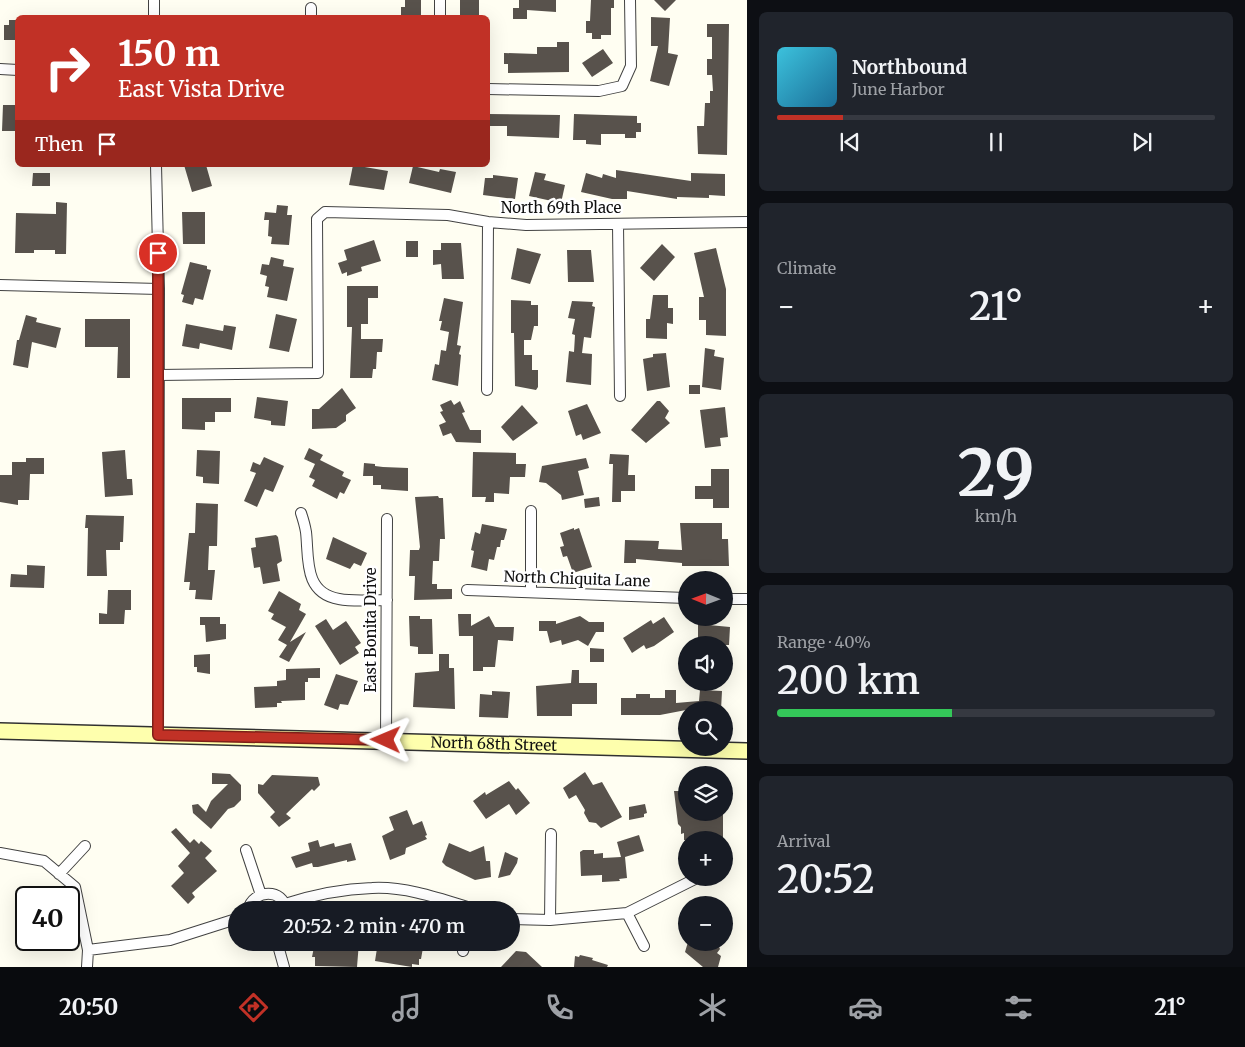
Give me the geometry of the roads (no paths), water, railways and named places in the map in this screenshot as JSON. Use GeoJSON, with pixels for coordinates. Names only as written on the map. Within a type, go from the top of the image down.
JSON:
{"type":"FeatureCollection","features":[{"type":"Feature","properties":{"kind":"street"},"geometry":{"type":"LineString","coordinates":[[154,0],[154,15]]}},
{"type":"Feature","properties":{"kind":"street"},"geometry":{"type":"LineString","coordinates":[[440,0],[440,15]]}},
{"type":"Feature","properties":{"kind":"street"},"geometry":{"type":"LineString","coordinates":[[490,89],[599,91],[622,86],[631,66],[630,0]]}},
{"type":"Feature","properties":{"kind":"street"},"geometry":{"type":"LineString","coordinates":[[0,69],[15,70]]}},
{"type":"Feature","properties":{"kind":"street"},"geometry":{"type":"LineString","coordinates":[[156,167],[159,288],[158,735]]}},
{"type":"Feature","properties":{"kind":"street","name":"North 69th Place"},"geometry":{"type":"LineString","coordinates":[[159,375],[318,373],[317,218],[324,212],[448,215],[488,222],[526,225],[747,222]]}},
{"type":"Feature","properties":{"kind":"street"},"geometry":{"type":"LineString","coordinates":[[487,390],[488,222]]}},
{"type":"Feature","properties":{"kind":"street"},"geometry":{"type":"LineString","coordinates":[[618,224],[620,396]]}},
{"type":"Feature","properties":{"kind":"street"},"geometry":{"type":"LineString","coordinates":[[0,285],[159,288]]}},
{"type":"Feature","properties":{"kind":"street"},"geometry":{"type":"LineString","coordinates":[[531,511],[531,591]]}},
{"type":"Feature","properties":{"kind":"street"},"geometry":{"type":"LineString","coordinates":[[301,513],[306,533],[306,550],[310,575],[325,594],[340,600],[386,600]]}},
{"type":"Feature","properties":{"kind":"street","name":"East Bonita Drive"},"geometry":{"type":"LineString","coordinates":[[386,740],[387,519]]}},
{"type":"Feature","properties":{"kind":"street","name":"North Chiquita Lane"},"geometry":{"type":"LineString","coordinates":[[467,590],[678,598]]}},
{"type":"Feature","properties":{"kind":"street"},"geometry":{"type":"LineString","coordinates":[[733,599],[747,599]]}},
{"type":"Feature","properties":{"kind":"street","name":"North 68th Street"},"geometry":{"type":"LineString","coordinates":[[0,731],[747,750]]}},
{"type":"Feature","properties":{"kind":"street"},"geometry":{"type":"LineString","coordinates":[[550,920],[551,834]]}},
{"type":"Feature","properties":{"kind":"street"},"geometry":{"type":"LineString","coordinates":[[59,874],[85,846]]}},
{"type":"Feature","properties":{"kind":"street"},"geometry":{"type":"LineString","coordinates":[[246,850],[261,894]]}},
{"type":"Feature","properties":{"kind":"street"},"geometry":{"type":"LineString","coordinates":[[0,854],[44,860],[75,887],[88,950],[87,967]]}},
{"type":"Feature","properties":{"kind":"street"},"geometry":{"type":"LineString","coordinates":[[520,919],[550,920],[627,912],[681,886]]}},
{"type":"Feature","properties":{"kind":"street"},"geometry":{"type":"LineString","coordinates":[[300,901],[312,896],[373,887],[431,896],[447,901]]}},
{"type":"Feature","properties":{"kind":"street"},"geometry":{"type":"LineString","coordinates":[[253,901],[261,894],[273,894],[279,901]]}},
{"type":"Feature","properties":{"kind":"street"},"geometry":{"type":"LineString","coordinates":[[627,912],[644,946]]}},
{"type":"Feature","properties":{"kind":"street"},"geometry":{"type":"LineString","coordinates":[[88,950],[170,940],[228,922]]}},
{"type":"Feature","properties":{"kind":"street"},"geometry":{"type":"LineString","coordinates":[[280,951],[284,967]]}}]}
